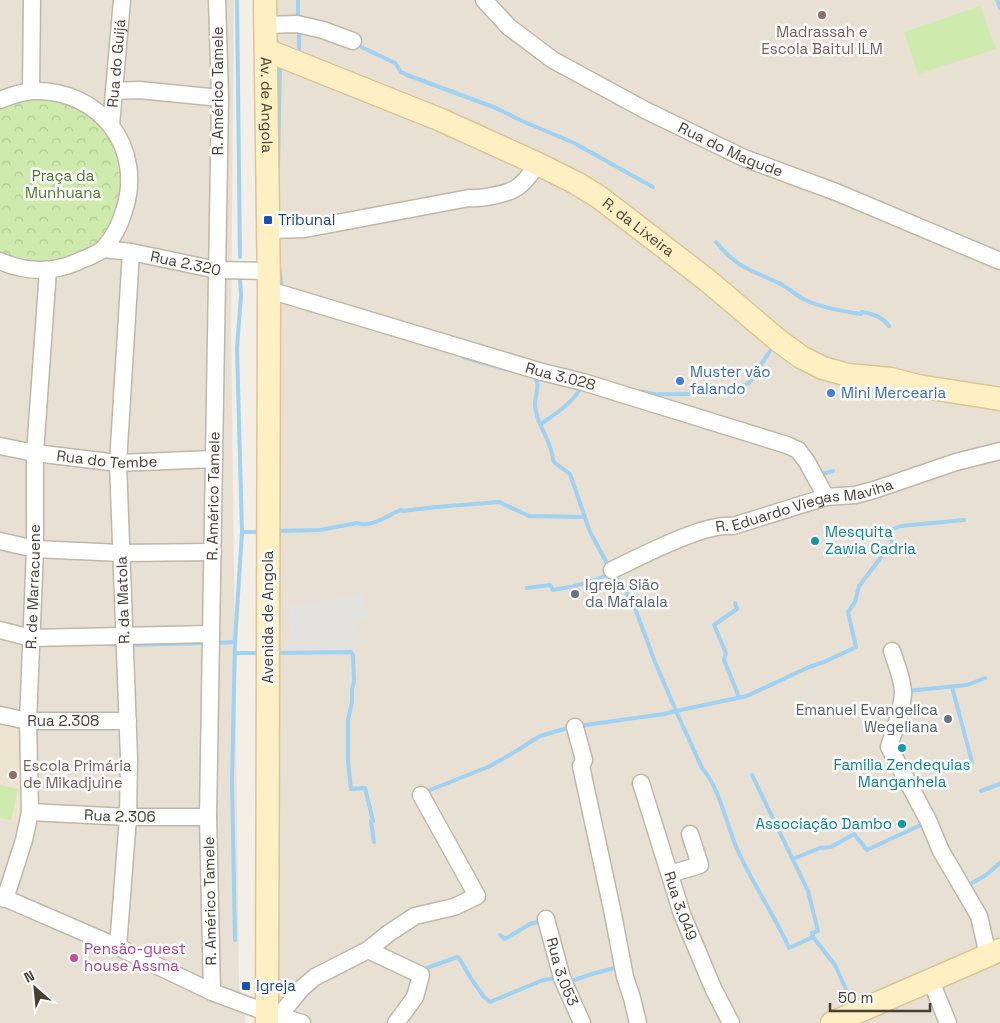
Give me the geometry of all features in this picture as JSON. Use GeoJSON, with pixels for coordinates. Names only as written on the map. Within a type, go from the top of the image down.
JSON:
{"type":"FeatureCollection","features":[{"type":"Feature","properties":{"kind":"street"},"geometry":{"type":"LineString","coordinates":[[31,91],[32,0]]}},
{"type":"Feature","properties":{"kind":"street","name":"Rua do Guijá"},"geometry":{"type":"LineString","coordinates":[[111,125],[122,0]]}},
{"type":"Feature","properties":{"kind":"street","name":"R. Américo Tamele"},"geometry":{"type":"LineString","coordinates":[[212,992],[208,817],[220,98],[217,0]]}},
{"type":"Feature","properties":{"kind":"street","name":"Av. de Angola"},"geometry":{"type":"LineString","coordinates":[[266,0],[268,220]]}},
{"type":"Feature","properties":{"kind":"street","name":"Rua do Magude"},"geometry":{"type":"LineString","coordinates":[[484,0],[494,13],[513,30],[553,60],[645,110],[744,158],[836,192],[1000,261]]}},
{"type":"Feature","properties":{"kind":"street"},"geometry":{"type":"LineString","coordinates":[[266,25],[297,24],[323,30],[353,41]]}},
{"type":"Feature","properties":{"kind":"street","name":"R. da Lixeira"},"geometry":{"type":"LineString","coordinates":[[266,50],[441,120],[538,164],[599,197],[707,280],[755,322],[801,357],[823,368],[848,375],[891,379],[998,402]]}},
{"type":"Feature","properties":{"kind":"street"},"geometry":{"type":"LineString","coordinates":[[114,91],[139,90],[220,98]]}},
{"type":"Feature","properties":{"kind":"street"},"geometry":{"type":"LineString","coordinates":[[0,100],[31,91],[54,92],[76,98],[95,109],[111,125],[124,147],[130,173],[128,198],[119,227],[103,249],[68,266],[48,270],[29,270],[11,266],[0,261]]}},
{"type":"Feature","properties":{"kind":"street"},"geometry":{"type":"LineString","coordinates":[[268,220],[305,229],[431,204],[469,198],[475,199],[518,187],[538,164]]}},
{"type":"Feature","properties":{"kind":"street","name":"Avenida de Angola"},"geometry":{"type":"LineString","coordinates":[[268,220],[271,1017]]}},
{"type":"Feature","properties":{"kind":"street","name":"Rua 2.320"},"geometry":{"type":"LineString","coordinates":[[103,249],[131,252],[268,281]]}},
{"type":"Feature","properties":{"kind":"street","name":"R. da Matola"},"geometry":{"type":"LineString","coordinates":[[118,947],[128,817],[128,721],[118,463],[131,252]]}},
{"type":"Feature","properties":{"kind":"street","name":"R. de Marracuene"},"geometry":{"type":"LineString","coordinates":[[2,898],[24,840],[30,812],[28,721],[35,549],[35,453],[48,270]]}},
{"type":"Feature","properties":{"kind":"street","name":"Rua 3.028"},"geometry":{"type":"LineString","coordinates":[[268,281],[533,369],[583,382],[787,445],[798,450],[808,462],[826,497]]}},
{"type":"Feature","properties":{"kind":"street","name":"Rua do Tembe"},"geometry":{"type":"LineString","coordinates":[[0,446],[35,453],[118,463],[214,459]]}},
{"type":"Feature","properties":{"kind":"street","name":"R. Eduardo Viegas Maviha"},"geometry":{"type":"LineString","coordinates":[[612,570],[679,539],[718,527],[733,526],[826,497],[855,495],[956,462],[1000,451]]}},
{"type":"Feature","properties":{"kind":"street"},"geometry":{"type":"LineString","coordinates":[[0,541],[35,549],[121,553],[213,552]]}},
{"type":"Feature","properties":{"kind":"street"},"geometry":{"type":"LineString","coordinates":[[0,630],[31,638],[211,634]]}},
{"type":"Feature","properties":{"kind":"street"},"geometry":{"type":"LineString","coordinates":[[832,1023],[994,953],[979,916],[941,851],[928,820],[889,748],[903,692],[892,650]]}},
{"type":"Feature","properties":{"kind":"street","name":"Rua 2.308"},"geometry":{"type":"LineString","coordinates":[[0,715],[28,721],[128,721]]}},
{"type":"Feature","properties":{"kind":"street"},"geometry":{"type":"LineString","coordinates":[[575,727],[584,760],[580,766],[592,814],[599,856],[613,914],[625,977],[638,1023]]}},
{"type":"Feature","properties":{"kind":"street","name":"Rua 3.049"},"geometry":{"type":"LineString","coordinates":[[641,783],[682,914],[713,988],[731,1023]]}},
{"type":"Feature","properties":{"kind":"street"},"geometry":{"type":"LineString","coordinates":[[271,1017],[315,977],[368,950],[415,916],[454,906],[477,896],[421,795]]}},
{"type":"Feature","properties":{"kind":"street","name":"Rua 2.306"},"geometry":{"type":"LineString","coordinates":[[30,812],[128,817],[208,817]]}},
{"type":"Feature","properties":{"kind":"street"},"geometry":{"type":"LineString","coordinates":[[670,874],[700,864],[690,834]]}},
{"type":"Feature","properties":{"kind":"street"},"geometry":{"type":"LineString","coordinates":[[2,898],[118,947],[212,992],[271,1017],[302,1023]]}},
{"type":"Feature","properties":{"kind":"street","name":"Rua 3.053"},"geometry":{"type":"LineString","coordinates":[[546,919],[562,978],[582,1023]]}},
{"type":"Feature","properties":{"kind":"street"},"geometry":{"type":"LineString","coordinates":[[368,950],[421,975],[415,997],[396,1023]]}},
{"type":"Feature","properties":{"kind":"street"},"geometry":{"type":"LineString","coordinates":[[931,981],[948,1023]]}},
{"type":"Feature","properties":{"kind":"shaded area"},"geometry":{"type":"Polygon","coordinates":[[[0,0],[234,0],[231,325],[239,986],[245,1011],[245,1023],[0,1023],[0,0]]]}},
{"type":"Feature","properties":{"kind":"shaded area"},"geometry":{"type":"Polygon","coordinates":[[[267,0],[1000,0],[1000,1023],[277,1023],[267,0]]]}},
{"type":"Feature","properties":{"kind":"shaded area"},"geometry":{"type":"Polygon","coordinates":[[[363,593],[369,618],[356,622],[362,649],[289,654],[290,604],[328,601],[363,593]]]}},
{"type":"Feature","properties":{"kind":"shaded area","name":"Escola Primária de Mikadjuine"},"geometry":{"type":"Polygon","coordinates":[[[0,725],[26,731],[26,824],[0,820],[0,725]]]}},
{"type":"Feature","properties":{"kind":"green space"},"geometry":{"type":"Polygon","coordinates":[[[980,6],[996,49],[918,74],[904,32],[980,6]]]}},
{"type":"Feature","properties":{"kind":"green space","name":"Praça da Munhuana"},"geometry":{"type":"Polygon","coordinates":[[[54,96],[93,112],[121,149],[125,198],[102,246],[49,266],[0,257],[0,105],[14,98],[54,96]]]}},
{"type":"Feature","properties":{"kind":"green space"},"geometry":{"type":"Polygon","coordinates":[[[0,785],[18,789],[11,820],[0,818],[0,785]]]}},
{"type":"Feature","properties":{"kind":"waterway"},"geometry":{"type":"LineString","coordinates":[[237,0],[240,257]]}},
{"type":"Feature","properties":{"kind":"waterway"},"geometry":{"type":"LineString","coordinates":[[298,0],[298,20]]}},
{"type":"Feature","properties":{"kind":"waterway"},"geometry":{"type":"LineString","coordinates":[[997,0],[1000,8]]}},
{"type":"Feature","properties":{"kind":"waterway"},"geometry":{"type":"LineString","coordinates":[[298,54],[299,30]]}},
{"type":"Feature","properties":{"kind":"waterway"},"geometry":{"type":"LineString","coordinates":[[355,44],[395,63],[401,72],[407,75],[496,108],[574,143],[653,187]]}},
{"type":"Feature","properties":{"kind":"waterway"},"geometry":{"type":"LineString","coordinates":[[278,168],[280,67],[282,66]]}},
{"type":"Feature","properties":{"kind":"waterway"},"geometry":{"type":"LineString","coordinates":[[716,242],[738,263],[779,283],[805,300],[833,309],[861,314],[862,312],[877,316],[889,326]]}},
{"type":"Feature","properties":{"kind":"waterway"},"geometry":{"type":"LineString","coordinates":[[279,265],[282,290]]}},
{"type":"Feature","properties":{"kind":"waterway"},"geometry":{"type":"LineString","coordinates":[[235,940],[232,781],[235,642],[242,532],[237,348],[241,296],[240,278]]}},
{"type":"Feature","properties":{"kind":"waterway"},"geometry":{"type":"LineString","coordinates":[[636,391],[655,394],[690,394],[716,392],[740,387],[749,383],[774,345]]}},
{"type":"Feature","properties":{"kind":"waterway"},"geometry":{"type":"LineString","coordinates":[[463,357],[505,369]]}},
{"type":"Feature","properties":{"kind":"waterway"},"geometry":{"type":"LineString","coordinates":[[533,376],[537,382],[535,409],[550,445],[553,460],[570,474],[590,532],[609,567]]}},
{"type":"Feature","properties":{"kind":"waterway"},"geometry":{"type":"LineString","coordinates":[[541,424],[569,402],[582,385]]}},
{"type":"Feature","properties":{"kind":"waterway"},"geometry":{"type":"LineString","coordinates":[[818,475],[833,471]]}},
{"type":"Feature","properties":{"kind":"waterway"},"geometry":{"type":"LineString","coordinates":[[275,531],[320,530],[357,523],[368,524],[379,521],[400,510],[499,502],[529,516],[584,517]]}},
{"type":"Feature","properties":{"kind":"waterway"},"geometry":{"type":"LineString","coordinates":[[613,573],[622,584],[636,611],[676,711],[747,696],[856,647],[848,612],[855,602],[859,586],[892,543],[891,530],[901,526],[964,520]]}},
{"type":"Feature","properties":{"kind":"waterway"},"geometry":{"type":"LineString","coordinates":[[242,532],[261,532]]}},
{"type":"Feature","properties":{"kind":"waterway"},"geometry":{"type":"LineString","coordinates":[[527,588],[550,585],[553,590],[560,589],[589,582],[609,574]]}},
{"type":"Feature","properties":{"kind":"waterway"},"geometry":{"type":"LineString","coordinates":[[735,603],[737,609],[714,625],[726,653],[724,660],[739,697]]}},
{"type":"Feature","properties":{"kind":"waterway"},"geometry":{"type":"LineString","coordinates":[[216,643],[235,642]]}},
{"type":"Feature","properties":{"kind":"waterway"},"geometry":{"type":"LineString","coordinates":[[128,645],[206,643]]}},
{"type":"Feature","properties":{"kind":"waterway"},"geometry":{"type":"LineString","coordinates":[[106,644],[121,645]]}},
{"type":"Feature","properties":{"kind":"waterway"},"geometry":{"type":"LineString","coordinates":[[275,653],[351,652],[353,655],[354,682],[348,720],[348,761],[351,789],[365,788],[373,821],[371,821],[374,842]]}},
{"type":"Feature","properties":{"kind":"waterway"},"geometry":{"type":"LineString","coordinates":[[235,653],[260,653]]}},
{"type":"Feature","properties":{"kind":"waterway"},"geometry":{"type":"LineString","coordinates":[[907,691],[967,685],[985,678]]}},
{"type":"Feature","properties":{"kind":"waterway"},"geometry":{"type":"LineString","coordinates":[[952,687],[972,762]]}},
{"type":"Feature","properties":{"kind":"waterway"},"geometry":{"type":"LineString","coordinates":[[578,726],[676,711],[702,768],[714,786],[743,862],[789,948],[813,937],[812,933],[818,931],[808,891],[752,775]]}},
{"type":"Feature","properties":{"kind":"waterway"},"geometry":{"type":"LineString","coordinates":[[425,792],[488,767],[540,736],[571,727]]}},
{"type":"Feature","properties":{"kind":"waterway"},"geometry":{"type":"LineString","coordinates":[[981,791],[1000,784]]}},
{"type":"Feature","properties":{"kind":"waterway"},"geometry":{"type":"LineString","coordinates":[[793,859],[820,848],[831,847],[854,834],[867,850],[925,823]]}},
{"type":"Feature","properties":{"kind":"waterway"},"geometry":{"type":"LineString","coordinates":[[967,886],[986,875],[1000,863]]}},
{"type":"Feature","properties":{"kind":"waterway"},"geometry":{"type":"LineString","coordinates":[[500,935],[505,939],[530,924],[542,921]]}},
{"type":"Feature","properties":{"kind":"waterway"},"geometry":{"type":"LineString","coordinates":[[813,937],[835,965],[853,1005]]}},
{"type":"Feature","properties":{"kind":"waterway"},"geometry":{"type":"LineString","coordinates":[[423,972],[427,968],[457,957],[484,997],[490,1002],[543,980],[557,978]]}},
{"type":"Feature","properties":{"kind":"waterway"},"geometry":{"type":"LineString","coordinates":[[569,982],[618,967]]}},
{"type":"Feature","properties":{"kind":"place","name":"Madrassah e Escola Baitul ILM"},"geometry":{"type":"Point","coordinates":[822,15]}},
{"type":"Feature","properties":{"kind":"place","name":"Tribunal"},"geometry":{"type":"Point","coordinates":[268,220]}},
{"type":"Feature","properties":{"kind":"place","name":"Muster vão falando"},"geometry":{"type":"Point","coordinates":[680,381]}},
{"type":"Feature","properties":{"kind":"place","name":"Mini Mercearia"},"geometry":{"type":"Point","coordinates":[831,393]}},
{"type":"Feature","properties":{"kind":"place","name":"Mesquita Zawia Cadria"},"geometry":{"type":"Point","coordinates":[815,541]}},
{"type":"Feature","properties":{"kind":"place","name":"Igreja Sião da Mafalala"},"geometry":{"type":"Point","coordinates":[575,594]}},
{"type":"Feature","properties":{"kind":"place","name":"Emanuel Evangelica Wegeliana"},"geometry":{"type":"Point","coordinates":[948,719]}},
{"type":"Feature","properties":{"kind":"place","name":"Familia Zendequias Manganhela"},"geometry":{"type":"Point","coordinates":[902,748]}},
{"type":"Feature","properties":{"kind":"place","name":"Escola Primária de Mikadjuine"},"geometry":{"type":"Point","coordinates":[13,775]}},
{"type":"Feature","properties":{"kind":"place","name":"Associação Dambo"},"geometry":{"type":"Point","coordinates":[902,824]}},
{"type":"Feature","properties":{"kind":"place","name":"Pensão-guest house Assma"},"geometry":{"type":"Point","coordinates":[74,958]}},
{"type":"Feature","properties":{"kind":"place","name":"Igreja"},"geometry":{"type":"Point","coordinates":[246,986]}}]}
